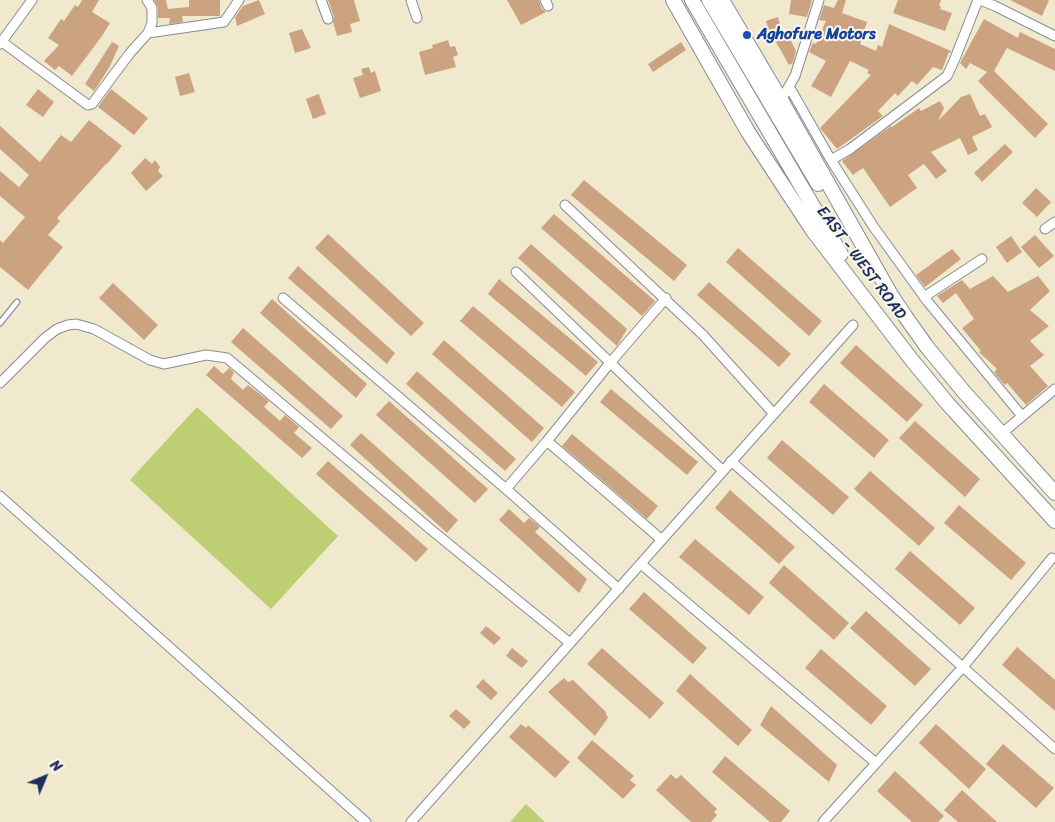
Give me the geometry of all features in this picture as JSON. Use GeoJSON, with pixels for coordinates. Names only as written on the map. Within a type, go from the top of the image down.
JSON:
{"type":"FeatureCollection","features":[{"type":"Feature","properties":{"kind":"main road","name":"EAST - WEST ROAD"},"geometry":{"type":"LineString","coordinates":[[673,0],[754,140],[813,231],[948,404],[1055,522]]}},
{"type":"Feature","properties":{"kind":"main road"},"geometry":{"type":"LineString","coordinates":[[692,0],[870,304]]}},
{"type":"Feature","properties":{"kind":"main road"},"geometry":{"type":"LineString","coordinates":[[709,0],[800,156],[891,295]]}},
{"type":"Feature","properties":{"kind":"main road","name":"EAST - WEST ROAD"},"geometry":{"type":"LineString","coordinates":[[722,0],[891,295],[927,347],[964,392],[1055,493]]}},
{"type":"Feature","properties":{"kind":"street"},"geometry":{"type":"LineString","coordinates":[[32,0],[1,43],[88,105],[92,104],[130,53],[148,33],[152,23],[152,8],[147,0]]}},
{"type":"Feature","properties":{"kind":"street"},"geometry":{"type":"LineString","coordinates":[[148,33],[224,22],[239,0]]}},
{"type":"Feature","properties":{"kind":"street"},"geometry":{"type":"LineString","coordinates":[[321,0],[328,19]]}},
{"type":"Feature","properties":{"kind":"street"},"geometry":{"type":"LineString","coordinates":[[411,0],[417,18]]}},
{"type":"Feature","properties":{"kind":"street"},"geometry":{"type":"LineString","coordinates":[[781,100],[790,88],[802,59],[819,0]]}},
{"type":"Feature","properties":{"kind":"street"},"geometry":{"type":"LineString","coordinates":[[831,160],[850,149],[947,76],[979,0],[997,3],[1055,36]]}},
{"type":"Feature","properties":{"kind":"street"},"geometry":{"type":"LineString","coordinates":[[790,88],[831,160],[873,226],[924,297],[1022,416]]}},
{"type":"Feature","properties":{"kind":"street"},"geometry":{"type":"LineString","coordinates":[[565,204],[703,335],[774,414]]}},
{"type":"Feature","properties":{"kind":"street"},"geometry":{"type":"LineString","coordinates":[[1045,229],[1055,222]]}},
{"type":"Feature","properties":{"kind":"street"},"geometry":{"type":"LineString","coordinates":[[924,297],[982,260]]}},
{"type":"Feature","properties":{"kind":"street"},"geometry":{"type":"LineString","coordinates":[[516,272],[723,471]]}},
{"type":"Feature","properties":{"kind":"street"},"geometry":{"type":"LineString","coordinates":[[283,298],[619,588]]}},
{"type":"Feature","properties":{"kind":"street"},"geometry":{"type":"LineString","coordinates":[[506,489],[666,298]]}},
{"type":"Feature","properties":{"kind":"street"},"geometry":{"type":"LineString","coordinates":[[0,383],[45,338],[57,329],[76,324],[94,329],[150,360],[164,364],[206,354],[227,358],[429,528],[570,643]]}},
{"type":"Feature","properties":{"kind":"street"},"geometry":{"type":"LineString","coordinates":[[411,822],[853,325]]}},
{"type":"Feature","properties":{"kind":"street"},"geometry":{"type":"LineString","coordinates":[[1001,434],[1055,389]]}},
{"type":"Feature","properties":{"kind":"street"},"geometry":{"type":"LineString","coordinates":[[547,441],[662,540]]}},
{"type":"Feature","properties":{"kind":"street"},"geometry":{"type":"LineString","coordinates":[[731,461],[1055,749]]}},
{"type":"Feature","properties":{"kind":"street"},"geometry":{"type":"LineString","coordinates":[[0,496],[366,822]]}},
{"type":"Feature","properties":{"kind":"street"},"geometry":{"type":"LineString","coordinates":[[823,822],[963,667],[1052,558]]}},
{"type":"Feature","properties":{"kind":"street"},"geometry":{"type":"LineString","coordinates":[[641,564],[876,763]]}},
{"type":"Feature","properties":{"kind":"lane"},"geometry":{"type":"LineString","coordinates":[[0,323],[17,302]]}},
{"type":"Feature","properties":{"kind":"green space"},"geometry":{"type":"Polygon","coordinates":[[[197,407],[338,536],[271,609],[130,480],[197,407]]]}},
{"type":"Feature","properties":{"kind":"green space"},"geometry":{"type":"Polygon","coordinates":[[[526,804],[545,822],[510,822],[526,804]]]}},
{"type":"Feature","properties":{"kind":"building"},"geometry":{"type":"Polygon","coordinates":[[[82,0],[99,0],[92,12],[110,23],[72,76],[59,66],[55,70],[44,61],[59,45],[48,38],[61,19],[64,21],[75,5],[78,7],[82,0]]]}},
{"type":"Feature","properties":{"kind":"building"},"geometry":{"type":"Polygon","coordinates":[[[154,0],[166,0],[168,9],[189,7],[189,0],[220,0],[220,16],[182,16],[183,22],[169,24],[170,18],[158,18],[158,7],[154,0]]]}},
{"type":"Feature","properties":{"kind":"building"},"geometry":{"type":"Polygon","coordinates":[[[259,0],[265,14],[237,26],[235,17],[243,6],[259,0]]]}},
{"type":"Feature","properties":{"kind":"building"},"geometry":{"type":"Polygon","coordinates":[[[328,0],[354,0],[360,21],[350,24],[352,32],[337,36],[333,22],[334,17],[328,0]]]}},
{"type":"Feature","properties":{"kind":"building"},"geometry":{"type":"Polygon","coordinates":[[[507,0],[539,0],[542,9],[546,12],[521,25],[507,0]]]}},
{"type":"Feature","properties":{"kind":"building"},"geometry":{"type":"Polygon","coordinates":[[[791,0],[812,0],[807,17],[789,14],[791,0]]]}},
{"type":"Feature","properties":{"kind":"building"},"geometry":{"type":"Polygon","coordinates":[[[838,0],[846,0],[842,13],[867,22],[860,44],[876,51],[878,45],[882,47],[889,24],[951,51],[942,70],[933,67],[917,85],[912,81],[898,96],[895,93],[878,111],[883,116],[837,149],[820,128],[871,75],[867,73],[869,70],[850,61],[831,97],[811,86],[826,61],[809,52],[813,43],[816,44],[826,21],[819,20],[824,5],[834,8],[838,0]]]}},
{"type":"Feature","properties":{"kind":"building"},"geometry":{"type":"Polygon","coordinates":[[[898,0],[941,0],[940,9],[952,13],[945,31],[893,13],[898,0]]]}},
{"type":"Feature","properties":{"kind":"building"},"geometry":{"type":"Polygon","coordinates":[[[1010,0],[1049,0],[1042,16],[1010,0]]]}},
{"type":"Feature","properties":{"kind":"building"},"geometry":{"type":"Polygon","coordinates":[[[778,17],[784,40],[789,37],[796,51],[793,63],[789,65],[776,42],[772,44],[766,21],[778,17]]]}},
{"type":"Feature","properties":{"kind":"building"},"geometry":{"type":"Polygon","coordinates":[[[984,19],[1018,38],[1020,32],[1055,49],[1055,71],[1007,48],[994,71],[1048,124],[1035,138],[978,81],[987,72],[970,63],[966,69],[960,63],[984,19]]]}},
{"type":"Feature","properties":{"kind":"building"},"geometry":{"type":"Polygon","coordinates":[[[302,29],[311,48],[295,53],[289,33],[302,29]]]}},
{"type":"Feature","properties":{"kind":"building"},"geometry":{"type":"Polygon","coordinates":[[[448,40],[450,47],[455,46],[458,55],[453,57],[456,67],[425,75],[419,52],[433,48],[432,45],[448,40]]]}},
{"type":"Feature","properties":{"kind":"building"},"geometry":{"type":"Polygon","coordinates":[[[112,42],[119,46],[109,68],[94,91],[85,84],[112,42]]]}},
{"type":"Feature","properties":{"kind":"building"},"geometry":{"type":"Polygon","coordinates":[[[681,42],[686,50],[653,72],[648,64],[681,42]]]}},
{"type":"Feature","properties":{"kind":"building"},"geometry":{"type":"Polygon","coordinates":[[[369,67],[371,73],[375,71],[381,91],[360,98],[353,78],[363,75],[361,69],[369,67]]]}},
{"type":"Feature","properties":{"kind":"building"},"geometry":{"type":"Polygon","coordinates":[[[189,73],[195,92],[180,96],[175,77],[189,73]]]}},
{"type":"Feature","properties":{"kind":"building"},"geometry":{"type":"Polygon","coordinates":[[[38,89],[54,102],[43,117],[26,105],[38,89]]]}},
{"type":"Feature","properties":{"kind":"building"},"geometry":{"type":"Polygon","coordinates":[[[111,89],[148,118],[134,135],[98,107],[111,89]]]}},
{"type":"Feature","properties":{"kind":"building"},"geometry":{"type":"Polygon","coordinates":[[[319,94],[326,114],[313,119],[306,99],[319,94]]]}},
{"type":"Feature","properties":{"kind":"building"},"geometry":{"type":"Polygon","coordinates":[[[970,94],[980,116],[985,114],[992,127],[972,137],[978,150],[968,155],[960,138],[931,152],[947,171],[936,179],[924,164],[908,175],[917,188],[890,207],[863,168],[853,175],[842,161],[919,108],[921,111],[940,101],[944,108],[938,121],[961,97],[970,94]]]}},
{"type":"Feature","properties":{"kind":"building"},"geometry":{"type":"Polygon","coordinates":[[[89,120],[122,146],[57,218],[60,221],[48,235],[63,247],[28,290],[0,267],[0,240],[3,243],[25,217],[0,196],[0,171],[19,187],[29,175],[0,149],[0,126],[40,162],[61,135],[71,142],[89,120]]]}},
{"type":"Feature","properties":{"kind":"building"},"geometry":{"type":"Polygon","coordinates":[[[1005,144],[1013,152],[982,182],[974,173],[1005,144]]]}},
{"type":"Feature","properties":{"kind":"building"},"geometry":{"type":"Polygon","coordinates":[[[145,158],[152,164],[155,160],[160,167],[158,171],[163,176],[146,191],[131,173],[145,158]]]}},
{"type":"Feature","properties":{"kind":"building"},"geometry":{"type":"Polygon","coordinates":[[[584,180],[687,265],[674,281],[571,195],[584,180]]]}},
{"type":"Feature","properties":{"kind":"building"},"geometry":{"type":"Polygon","coordinates":[[[1036,188],[1051,202],[1037,217],[1022,203],[1036,188]]]}},
{"type":"Feature","properties":{"kind":"building"},"geometry":{"type":"Polygon","coordinates":[[[554,214],[655,301],[642,316],[541,228],[554,214]]]}},
{"type":"Feature","properties":{"kind":"building"},"geometry":{"type":"Polygon","coordinates":[[[328,234],[424,323],[411,336],[315,248],[328,234]]]}},
{"type":"Feature","properties":{"kind":"building"},"geometry":{"type":"Polygon","coordinates":[[[1035,235],[1054,256],[1039,268],[1021,247],[1035,235]]]}},
{"type":"Feature","properties":{"kind":"building"},"geometry":{"type":"Polygon","coordinates":[[[1011,236],[1022,252],[1007,263],[996,247],[1011,236]]]}},
{"type":"Feature","properties":{"kind":"building"},"geometry":{"type":"Polygon","coordinates":[[[531,244],[627,329],[617,346],[518,258],[531,244]]]}},
{"type":"Feature","properties":{"kind":"building"},"geometry":{"type":"Polygon","coordinates":[[[738,248],[822,321],[809,336],[726,262],[738,248]]]}},
{"type":"Feature","properties":{"kind":"building"},"geometry":{"type":"Polygon","coordinates":[[[952,249],[961,259],[925,287],[916,275],[952,249]]]}},
{"type":"Feature","properties":{"kind":"building"},"geometry":{"type":"Polygon","coordinates":[[[298,266],[395,353],[387,364],[288,278],[298,266]]]}},
{"type":"Feature","properties":{"kind":"building"},"geometry":{"type":"Polygon","coordinates":[[[993,276],[1008,292],[1038,276],[1050,291],[1030,310],[1049,326],[1030,341],[1044,355],[1030,366],[1048,386],[1026,405],[1007,383],[1005,385],[997,376],[994,372],[997,369],[979,352],[981,351],[962,328],[974,319],[956,293],[943,303],[937,296],[962,280],[970,289],[993,276]]]}},
{"type":"Feature","properties":{"kind":"building"},"geometry":{"type":"Polygon","coordinates":[[[499,279],[598,362],[586,376],[488,294],[499,279]]]}},
{"type":"Feature","properties":{"kind":"building"},"geometry":{"type":"Polygon","coordinates":[[[709,282],[791,354],[779,367],[697,295],[709,282]]]}},
{"type":"Feature","properties":{"kind":"building"},"geometry":{"type":"Polygon","coordinates":[[[113,283],[158,325],[144,340],[99,298],[113,283]]]}},
{"type":"Feature","properties":{"kind":"building"},"geometry":{"type":"Polygon","coordinates":[[[272,299],[367,384],[356,398],[260,313],[272,299]]]}},
{"type":"Feature","properties":{"kind":"building"},"geometry":{"type":"Polygon","coordinates":[[[473,306],[575,392],[562,407],[460,321],[473,306]]]}},
{"type":"Feature","properties":{"kind":"building"},"geometry":{"type":"Polygon","coordinates":[[[243,328],[343,416],[331,429],[231,342],[243,328]]]}},
{"type":"Feature","properties":{"kind":"building"},"geometry":{"type":"Polygon","coordinates":[[[444,340],[544,428],[532,442],[432,354],[444,340]]]}},
{"type":"Feature","properties":{"kind":"building"},"geometry":{"type":"Polygon","coordinates":[[[856,345],[923,405],[907,422],[840,363],[856,345]]]}},
{"type":"Feature","properties":{"kind":"building"},"geometry":{"type":"Polygon","coordinates":[[[214,366],[223,374],[229,368],[234,372],[231,379],[243,390],[248,385],[269,401],[264,407],[280,421],[285,415],[299,427],[294,433],[312,448],[302,458],[206,375],[214,366]]]}},
{"type":"Feature","properties":{"kind":"building"},"geometry":{"type":"Polygon","coordinates":[[[417,371],[516,459],[505,471],[406,384],[417,371]]]}},
{"type":"Feature","properties":{"kind":"building"},"geometry":{"type":"Polygon","coordinates":[[[824,384],[889,440],[874,458],[809,402],[824,384]]]}},
{"type":"Feature","properties":{"kind":"building"},"geometry":{"type":"Polygon","coordinates":[[[611,389],[698,462],[687,475],[600,402],[611,389]]]}},
{"type":"Feature","properties":{"kind":"building"},"geometry":{"type":"Polygon","coordinates":[[[389,401],[488,489],[475,503],[376,415],[389,401]]]}},
{"type":"Feature","properties":{"kind":"building"},"geometry":{"type":"Polygon","coordinates":[[[915,421],[980,479],[965,497],[899,438],[915,421]]]}},
{"type":"Feature","properties":{"kind":"building"},"geometry":{"type":"Polygon","coordinates":[[[361,433],[458,520],[447,533],[350,445],[361,433]]]}},
{"type":"Feature","properties":{"kind":"building"},"geometry":{"type":"Polygon","coordinates":[[[572,434],[658,506],[647,519],[562,446],[572,434]]]}},
{"type":"Feature","properties":{"kind":"building"},"geometry":{"type":"Polygon","coordinates":[[[782,440],[849,497],[833,515],[767,458],[782,440]]]}},
{"type":"Feature","properties":{"kind":"building"},"geometry":{"type":"Polygon","coordinates":[[[328,461],[428,549],[416,562],[316,474],[328,461]]]}},
{"type":"Feature","properties":{"kind":"building"},"geometry":{"type":"Polygon","coordinates":[[[870,471],[935,528],[919,546],[854,489],[870,471]]]}},
{"type":"Feature","properties":{"kind":"building"},"geometry":{"type":"Polygon","coordinates":[[[730,490],[795,547],[779,564],[715,508],[730,490]]]}},
{"type":"Feature","properties":{"kind":"building"},"geometry":{"type":"Polygon","coordinates":[[[959,505],[1026,563],[1011,580],[944,523],[959,505]]]}},
{"type":"Feature","properties":{"kind":"building"},"geometry":{"type":"Polygon","coordinates":[[[509,509],[524,523],[529,518],[540,527],[535,532],[587,579],[579,593],[499,520],[509,509]]]}},
{"type":"Feature","properties":{"kind":"building"},"geometry":{"type":"Polygon","coordinates":[[[695,539],[764,597],[749,615],[679,557],[695,539]]]}},
{"type":"Feature","properties":{"kind":"building"},"geometry":{"type":"Polygon","coordinates":[[[910,551],[975,608],[960,625],[895,569],[910,551]]]}},
{"type":"Feature","properties":{"kind":"building"},"geometry":{"type":"Polygon","coordinates":[[[784,565],[849,623],[834,640],[769,583],[784,565]]]}},
{"type":"Feature","properties":{"kind":"building"},"geometry":{"type":"Polygon","coordinates":[[[644,592],[707,648],[693,664],[629,609],[644,592]]]}},
{"type":"Feature","properties":{"kind":"building"},"geometry":{"type":"Polygon","coordinates":[[[866,611],[931,669],[915,686],[850,628],[866,611]]]}},
{"type":"Feature","properties":{"kind":"building"},"geometry":{"type":"Polygon","coordinates":[[[486,626],[501,638],[494,645],[480,633],[486,626]]]}},
{"type":"Feature","properties":{"kind":"building"},"geometry":{"type":"Polygon","coordinates":[[[1017,647],[1055,680],[1055,711],[1002,665],[1017,647]]]}},
{"type":"Feature","properties":{"kind":"building"},"geometry":{"type":"Polygon","coordinates":[[[512,648],[528,661],[522,668],[506,656],[512,648]]]}},
{"type":"Feature","properties":{"kind":"building"},"geometry":{"type":"Polygon","coordinates":[[[602,648],[664,703],[650,719],[587,664],[602,648]]]}},
{"type":"Feature","properties":{"kind":"building"},"geometry":{"type":"Polygon","coordinates":[[[821,649],[887,706],[871,725],[805,668],[821,649]]]}},
{"type":"Feature","properties":{"kind":"building"},"geometry":{"type":"Polygon","coordinates":[[[690,674],[752,730],[738,746],[676,691],[690,674]]]}},
{"type":"Feature","properties":{"kind":"building"},"geometry":{"type":"Polygon","coordinates":[[[564,678],[568,682],[573,680],[605,711],[608,718],[595,736],[548,692],[564,678]]]}},
{"type":"Feature","properties":{"kind":"building"},"geometry":{"type":"Polygon","coordinates":[[[483,679],[498,693],[491,700],[476,687],[483,679]]]}},
{"type":"Feature","properties":{"kind":"building"},"geometry":{"type":"Polygon","coordinates":[[[771,706],[837,765],[829,782],[760,725],[771,706]]]}},
{"type":"Feature","properties":{"kind":"building"},"geometry":{"type":"Polygon","coordinates":[[[456,709],[471,722],[464,729],[449,716],[456,709]]]}},
{"type":"Feature","properties":{"kind":"building"},"geometry":{"type":"Polygon","coordinates":[[[521,724],[526,728],[528,725],[570,762],[555,778],[509,737],[521,724]]]}},
{"type":"Feature","properties":{"kind":"building"},"geometry":{"type":"Polygon","coordinates":[[[936,724],[986,769],[969,789],[919,743],[936,724]]]}},
{"type":"Feature","properties":{"kind":"building"},"geometry":{"type":"Polygon","coordinates":[[[592,740],[634,776],[630,780],[636,785],[623,799],[577,758],[592,740]]]}},
{"type":"Feature","properties":{"kind":"building"},"geometry":{"type":"Polygon","coordinates":[[[1003,744],[1054,788],[1036,808],[986,764],[1003,744]]]}},
{"type":"Feature","properties":{"kind":"building"},"geometry":{"type":"Polygon","coordinates":[[[725,756],[790,811],[781,822],[770,822],[712,772],[725,756]]]}},
{"type":"Feature","properties":{"kind":"building"},"geometry":{"type":"Polygon","coordinates":[[[895,771],[944,816],[938,822],[912,822],[877,791],[895,771]]]}},
{"type":"Feature","properties":{"kind":"building"},"geometry":{"type":"Polygon","coordinates":[[[671,774],[676,779],[681,775],[717,809],[714,812],[717,815],[711,822],[691,822],[656,790],[671,774]]]}},
{"type":"Feature","properties":{"kind":"building"},"geometry":{"type":"Polygon","coordinates":[[[962,790],[997,822],[958,822],[944,810],[962,790]]]}},
{"type":"Feature","properties":{"kind":"place","name":"Aghofure Motors"},"geometry":{"type":"Point","coordinates":[747,35]}}]}
